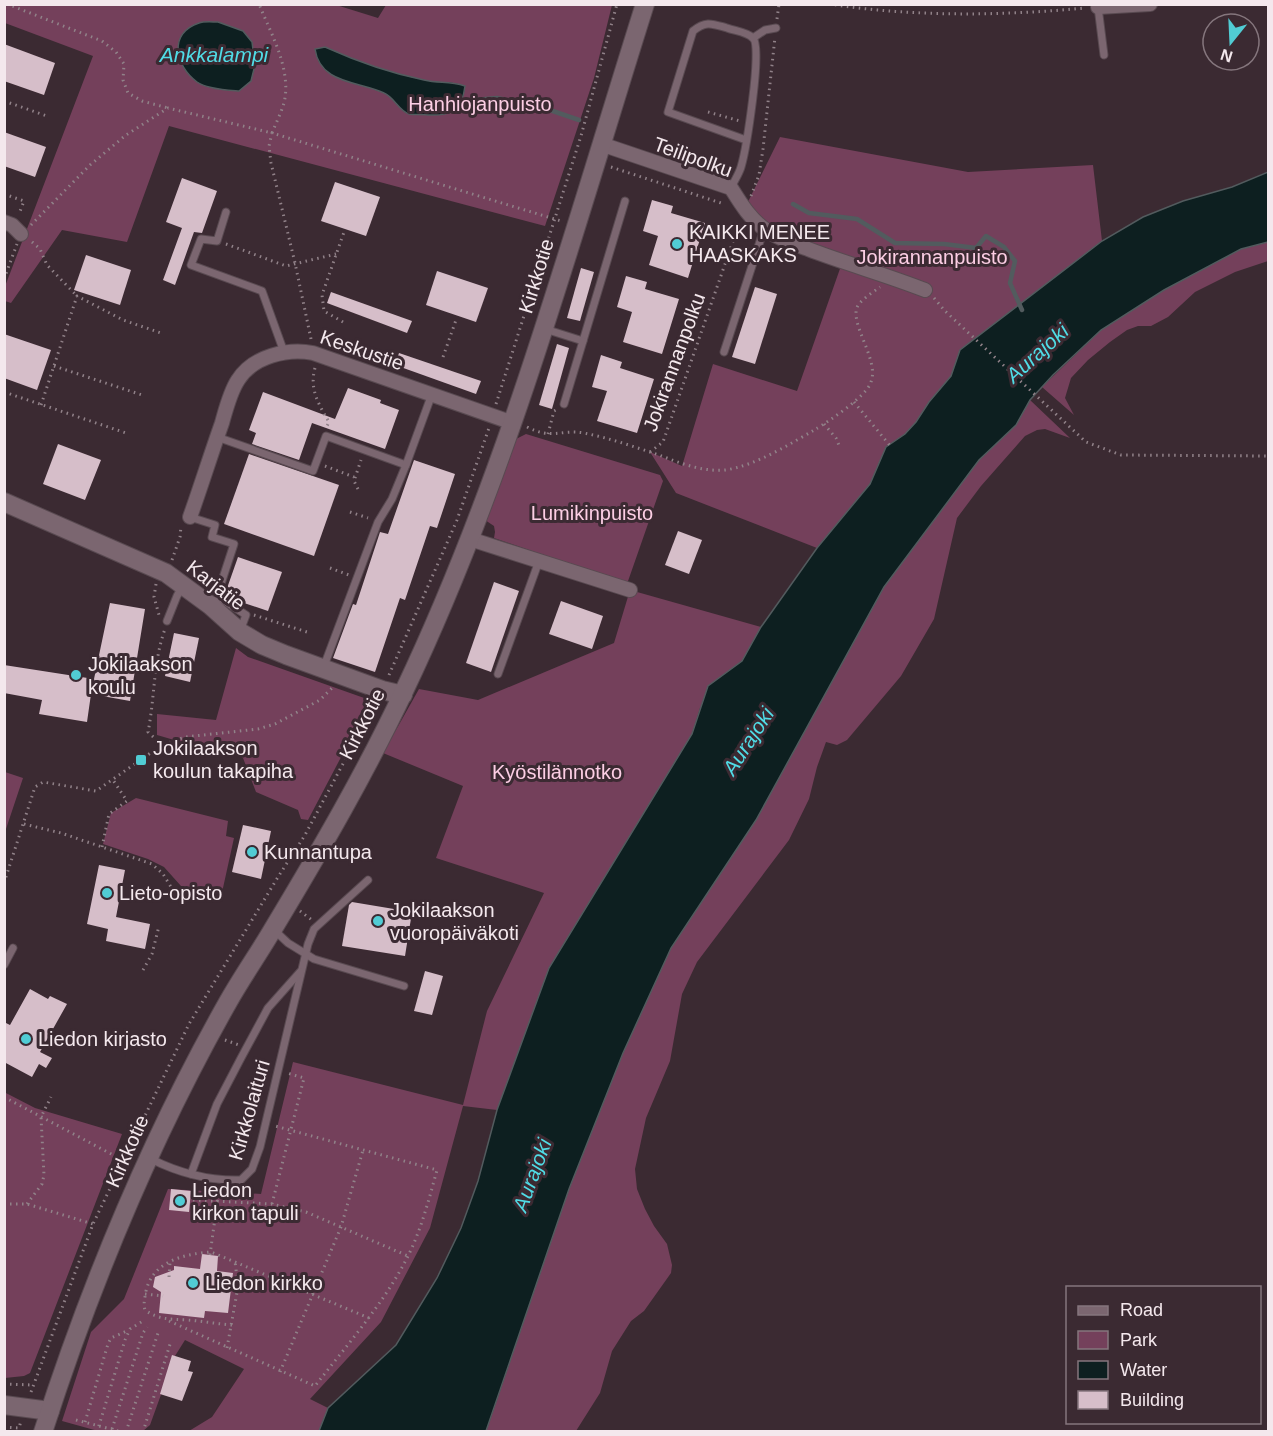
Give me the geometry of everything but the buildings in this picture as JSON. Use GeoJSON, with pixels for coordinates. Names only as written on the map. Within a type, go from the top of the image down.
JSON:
{"type":"FeatureCollection","features":[{"type":"Feature","properties":{"kind":"street","name":"Kirkkotie"},"geometry":{"type":"LineString","coordinates":[[43,1431],[84,1313],[168,1114],[229,1000],[335,823],[403,695],[520,425],[543,329],[645,4]]}},
{"type":"Feature","properties":{"kind":"street"},"geometry":{"type":"LineString","coordinates":[[1098,6],[1149,4]]}},
{"type":"Feature","properties":{"kind":"street","name":"Teilipolku"},"geometry":{"type":"LineString","coordinates":[[601,144],[731,188],[744,210],[764,229],[778,237],[842,262],[884,274],[925,290]]}},
{"type":"Feature","properties":{"kind":"street","name":"Keskustie"},"geometry":{"type":"LineString","coordinates":[[190,517],[238,379],[258,363],[284,352],[298,350],[313,353],[520,425]]}},
{"type":"Feature","properties":{"kind":"street","name":"Karjatie"},"geometry":{"type":"LineString","coordinates":[[4,502],[165,573],[184,585],[240,632],[286,656],[382,690],[403,695]]}},
{"type":"Feature","properties":{"kind":"street"},"geometry":{"type":"LineString","coordinates":[[470,538],[630,590]]}},
{"type":"Feature","properties":{"kind":"street"},"geometry":{"type":"LineString","coordinates":[[4,1405],[50,1411]]}},
{"type":"Feature","properties":{"kind":"lane"},"geometry":{"type":"LineString","coordinates":[[1098,6],[1104,55]]}},
{"type":"Feature","properties":{"kind":"lane"},"geometry":{"type":"LineString","coordinates":[[731,188],[741,168],[746,140],[749,123],[757,61],[756,44],[753,38],[743,33],[709,22],[701,24],[693,31],[668,112],[746,140]]}},
{"type":"Feature","properties":{"kind":"lane"},"geometry":{"type":"LineString","coordinates":[[753,38],[765,30],[776,27]]}},
{"type":"Feature","properties":{"kind":"lane"},"geometry":{"type":"LineString","coordinates":[[564,404],[625,201]]}},
{"type":"Feature","properties":{"kind":"lane"},"geometry":{"type":"LineString","coordinates":[[226,212],[217,241],[201,239],[191,265],[262,291],[284,352]]}},
{"type":"Feature","properties":{"kind":"lane"},"geometry":{"type":"LineString","coordinates":[[724,352],[764,229]]}},
{"type":"Feature","properties":{"kind":"lane"},"geometry":{"type":"LineString","coordinates":[[543,329],[583,341]]}},
{"type":"Feature","properties":{"kind":"lane"},"geometry":{"type":"LineString","coordinates":[[323,668],[356,577],[378,522],[392,499],[432,394]]}},
{"type":"Feature","properties":{"kind":"lane"},"geometry":{"type":"LineString","coordinates":[[217,437],[312,471],[326,436],[406,465]]}},
{"type":"Feature","properties":{"kind":"lane"},"geometry":{"type":"LineString","coordinates":[[190,517],[215,525],[212,537],[234,544],[217,596],[246,615],[240,632]]}},
{"type":"Feature","properties":{"kind":"lane"},"geometry":{"type":"LineString","coordinates":[[498,674],[539,561]]}},
{"type":"Feature","properties":{"kind":"lane"},"geometry":{"type":"LineString","coordinates":[[167,621],[184,585]]}},
{"type":"Feature","properties":{"kind":"lane","name":"Kirkkolaituri"},"geometry":{"type":"LineString","coordinates":[[145,1164],[219,1180],[241,1180],[252,1170],[314,929],[368,880]]}},
{"type":"Feature","properties":{"kind":"lane"},"geometry":{"type":"LineString","coordinates":[[273,929],[314,958],[404,986]]}},
{"type":"Feature","properties":{"kind":"lane"},"geometry":{"type":"LineString","coordinates":[[4,965],[13,948]]}},
{"type":"Feature","properties":{"kind":"lane"},"geometry":{"type":"LineString","coordinates":[[191,1174],[217,1104],[246,1048],[268,1008],[302,970]]}},
{"type":"Feature","properties":{"kind":"path"},"geometry":{"type":"LineString","coordinates":[[7,4],[102,41],[116,52],[124,64],[123,80],[128,93],[142,101],[272,133],[575,226]]}},
{"type":"Feature","properties":{"kind":"path"},"geometry":{"type":"LineString","coordinates":[[259,4],[279,53],[285,88],[284,102],[269,146],[311,341]]}},
{"type":"Feature","properties":{"kind":"path"},"geometry":{"type":"LineString","coordinates":[[30,1393],[93,1224],[122,1160],[189,1024],[306,835],[382,690],[457,520],[583,127],[617,4]]}},
{"type":"Feature","properties":{"kind":"path","name":"Jokirannanpolku"},"geometry":{"type":"LineString","coordinates":[[650,452],[663,442],[744,210],[753,194],[759,175],[779,4]]}},
{"type":"Feature","properties":{"kind":"path"},"geometry":{"type":"LineString","coordinates":[[830,4],[933,15],[1036,13],[1098,6]]}},
{"type":"Feature","properties":{"kind":"path"},"geometry":{"type":"LineString","coordinates":[[4,101],[47,116]]}},
{"type":"Feature","properties":{"kind":"path"},"geometry":{"type":"LineString","coordinates":[[13,227],[38,219],[90,165],[126,135],[168,108]]}},
{"type":"Feature","properties":{"kind":"path"},"geometry":{"type":"LineString","coordinates":[[708,112],[749,123],[766,124]]}},
{"type":"Feature","properties":{"kind":"path"},"geometry":{"type":"LineString","coordinates":[[607,167],[613,166],[744,210]]}},
{"type":"Feature","properties":{"kind":"path"},"geometry":{"type":"LineString","coordinates":[[4,194],[24,201],[13,227],[4,279]]}},
{"type":"Feature","properties":{"kind":"path"},"geometry":{"type":"LineString","coordinates":[[13,227],[40,249],[47,265],[78,296],[123,320],[161,333]]}},
{"type":"Feature","properties":{"kind":"path"},"geometry":{"type":"LineString","coordinates":[[343,322],[324,311],[322,295],[344,232]]}},
{"type":"Feature","properties":{"kind":"path"},"geometry":{"type":"LineString","coordinates":[[217,241],[286,266],[336,254]]}},
{"type":"Feature","properties":{"kind":"path"},"geometry":{"type":"LineString","coordinates":[[520,425],[539,433],[583,433],[699,469],[726,470],[770,456],[824,424],[854,402],[871,383],[873,363],[855,316],[857,305],[880,287],[884,274]]}},
{"type":"Feature","properties":{"kind":"path"},"geometry":{"type":"LineString","coordinates":[[925,290],[974,339],[1086,442],[1121,455],[1269,456]]}},
{"type":"Feature","properties":{"kind":"path"},"geometry":{"type":"LineString","coordinates":[[41,405],[78,296]]}},
{"type":"Feature","properties":{"kind":"path"},"geometry":{"type":"LineString","coordinates":[[443,357],[456,320]]}},
{"type":"Feature","properties":{"kind":"path"},"geometry":{"type":"LineString","coordinates":[[317,363],[312,382],[315,396],[329,422],[326,436]]}},
{"type":"Feature","properties":{"kind":"path"},"geometry":{"type":"LineString","coordinates":[[54,366],[142,395]]}},
{"type":"Feature","properties":{"kind":"path"},"geometry":{"type":"LineString","coordinates":[[4,392],[129,434]]}},
{"type":"Feature","properties":{"kind":"path"},"geometry":{"type":"LineString","coordinates":[[854,402],[892,448]]}},
{"type":"Feature","properties":{"kind":"path"},"geometry":{"type":"LineString","coordinates":[[548,434],[554,411],[564,404]]}},
{"type":"Feature","properties":{"kind":"path"},"geometry":{"type":"LineString","coordinates":[[824,424],[836,438],[840,448]]}},
{"type":"Feature","properties":{"kind":"path"},"geometry":{"type":"LineString","coordinates":[[358,489],[354,477],[365,450]]}},
{"type":"Feature","properties":{"kind":"path"},"geometry":{"type":"LineString","coordinates":[[350,512],[378,522]]}},
{"type":"Feature","properties":{"kind":"path"},"geometry":{"type":"LineString","coordinates":[[330,568],[356,577]]}},
{"type":"Feature","properties":{"kind":"path"},"geometry":{"type":"LineString","coordinates":[[156,583],[154,597],[157,615],[167,621],[157,650],[152,713],[148,732],[162,745]]}},
{"type":"Feature","properties":{"kind":"path"},"geometry":{"type":"LineString","coordinates":[[246,615],[254,615],[307,632]]}},
{"type":"Feature","properties":{"kind":"path"},"geometry":{"type":"LineString","coordinates":[[4,883],[35,787],[43,782],[96,791],[162,745],[185,737],[258,729],[320,700],[338,683]]}},
{"type":"Feature","properties":{"kind":"path"},"geometry":{"type":"LineString","coordinates":[[101,848],[109,814],[127,801],[113,780]]}},
{"type":"Feature","properties":{"kind":"path"},"geometry":{"type":"LineString","coordinates":[[24,824],[61,833],[152,864],[163,874],[171,887]]}},
{"type":"Feature","properties":{"kind":"path"},"geometry":{"type":"LineString","coordinates":[[143,970],[152,954],[159,926]]}},
{"type":"Feature","properties":{"kind":"path"},"geometry":{"type":"LineString","coordinates":[[219,1037],[246,1048]]}},
{"type":"Feature","properties":{"kind":"path"},"geometry":{"type":"LineString","coordinates":[[272,1204],[304,1078],[278,1071]]}},
{"type":"Feature","properties":{"kind":"path"},"geometry":{"type":"LineString","coordinates":[[4,1097],[122,1160],[145,1164]]}},
{"type":"Feature","properties":{"kind":"path"},"geometry":{"type":"LineString","coordinates":[[27,1204],[42,1184],[44,1175],[41,1117],[51,1097]]}},
{"type":"Feature","properties":{"kind":"path"},"geometry":{"type":"LineString","coordinates":[[265,1124],[437,1170],[422,1224],[408,1256],[369,1318],[315,1386],[145,1310],[143,1304],[145,1294],[157,1269],[199,1252],[211,1253],[235,1261],[369,1318]]}},
{"type":"Feature","properties":{"kind":"path"},"geometry":{"type":"LineString","coordinates":[[280,1372],[341,1227],[363,1150]]}},
{"type":"Feature","properties":{"kind":"path"},"geometry":{"type":"LineString","coordinates":[[211,1253],[219,1180]]}},
{"type":"Feature","properties":{"kind":"path"},"geometry":{"type":"LineString","coordinates":[[192,1200],[272,1204],[306,1212],[408,1256]]}},
{"type":"Feature","properties":{"kind":"path"},"geometry":{"type":"LineString","coordinates":[[4,1204],[27,1204],[93,1224]]}},
{"type":"Feature","properties":{"kind":"path"},"geometry":{"type":"LineString","coordinates":[[227,1348],[238,1287],[235,1261]]}},
{"type":"Feature","properties":{"kind":"path"},"geometry":{"type":"LineString","coordinates":[[169,1277],[170,1262]]}},
{"type":"Feature","properties":{"kind":"path"},"geometry":{"type":"LineString","coordinates":[[145,1294],[163,1296]]}},
{"type":"Feature","properties":{"kind":"path"},"geometry":{"type":"LineString","coordinates":[[169,1321],[188,1320],[232,1325]]}},
{"type":"Feature","properties":{"kind":"path"},"geometry":{"type":"LineString","coordinates":[[85,1422],[111,1338],[143,1321]]}},
{"type":"Feature","properties":{"kind":"path"},"geometry":{"type":"LineString","coordinates":[[112,1429],[143,1333],[147,1327]]}},
{"type":"Feature","properties":{"kind":"path"},"geometry":{"type":"LineString","coordinates":[[97,1431],[130,1329]]}},
{"type":"Feature","properties":{"kind":"path"},"geometry":{"type":"LineString","coordinates":[[76,1420],[124,1431],[158,1333]]}},
{"type":"Feature","properties":{"kind":"path"},"geometry":{"type":"LineString","coordinates":[[143,1431],[171,1341]]}},
{"type":"Feature","properties":{"kind":"path"},"geometry":{"type":"LineString","coordinates":[[4,1384],[33,1386]]}},
{"type":"Feature","properties":{"kind":"path"},"geometry":{"type":"LineString","coordinates":[[4,1427],[19,1430],[23,1417]]}},
{"type":"Feature","properties":{"kind":"green space","name":"Hanhiojanpuisto"},"geometry":{"type":"Polygon","coordinates":[[[333,4],[378,18],[386,5],[612,5],[594,78],[545,226],[169,126],[127,242],[62,230],[11,303],[5,301],[4,289],[93,56],[5,23],[5,5],[333,4]]]}},
{"type":"Feature","properties":{"kind":"green space","name":"Jokirannanpuisto"},"geometry":{"type":"Polygon","coordinates":[[[780,137],[968,172],[1093,165],[1102,241],[960,350],[951,376],[916,422],[905,434],[886,447],[870,484],[817,548],[676,493],[650,452],[682,466],[713,364],[797,391],[842,263],[778,237],[744,210],[780,137]]]}},
{"type":"Feature","properties":{"kind":"green space"},"geometry":{"type":"Polygon","coordinates":[[[1268,242],[1268,261],[1235,272],[1195,292],[1168,317],[1151,326],[1138,326],[1127,330],[1088,360],[1071,378],[1065,398],[1074,415],[1042,387],[1101,330],[1164,290],[1241,249],[1268,242]]]}},
{"type":"Feature","properties":{"kind":"green space"},"geometry":{"type":"Polygon","coordinates":[[[1030,400],[1070,438],[1045,429],[1025,436],[981,486],[957,518],[934,619],[901,676],[847,740],[837,745],[826,742],[809,799],[789,840],[697,962],[682,994],[670,1061],[646,1118],[635,1169],[637,1189],[645,1209],[667,1244],[672,1265],[671,1273],[644,1311],[631,1321],[612,1351],[600,1393],[576,1431],[486,1432],[569,1189],[623,1053],[671,948],[756,820],[884,587],[979,460],[1016,425],[1030,400]]]}},
{"type":"Feature","properties":{"kind":"green space","name":"Lumikinpuisto"},"geometry":{"type":"Polygon","coordinates":[[[526,434],[660,475],[663,481],[627,584],[494,538],[494,526],[485,520],[516,439],[526,434]]]}},
{"type":"Feature","properties":{"kind":"green space","name":"Kyöstilännotko"},"geometry":{"type":"Polygon","coordinates":[[[630,590],[761,627],[742,661],[727,674],[700,708],[692,734],[549,968],[497,1110],[463,1106],[430,1228],[381,1322],[310,1399],[328,1408],[319,1431],[189,1431],[212,1417],[244,1369],[185,1340],[175,1356],[150,1425],[143,1431],[98,1431],[62,1421],[91,1332],[124,1299],[168,1189],[261,1194],[293,1062],[463,1105],[487,1011],[544,893],[436,858],[463,786],[383,753],[419,689],[478,700],[614,643],[630,590]]]}},
{"type":"Feature","properties":{"kind":"green space"},"geometry":{"type":"Polygon","coordinates":[[[236,648],[248,657],[370,702],[308,820],[301,819],[298,810],[256,792],[243,758],[214,747],[181,742],[157,735],[157,714],[216,720],[236,648]]]}},
{"type":"Feature","properties":{"kind":"green space"},"geometry":{"type":"Polygon","coordinates":[[[4,772],[23,778],[5,832],[4,772]]]}},
{"type":"Feature","properties":{"kind":"green space"},"geometry":{"type":"Polygon","coordinates":[[[136,798],[228,821],[226,836],[234,838],[221,897],[181,886],[164,867],[148,859],[103,844],[111,813],[136,798]]]}},
{"type":"Feature","properties":{"kind":"green space"},"geometry":{"type":"Polygon","coordinates":[[[4,1092],[35,1108],[122,1134],[30,1373],[5,1378],[4,1092]]]}},
{"type":"Feature","properties":{"kind":"water","name":"Ankkalampi"},"geometry":{"type":"Polygon","coordinates":[[[201,22],[218,22],[243,31],[252,42],[255,65],[251,81],[239,91],[217,89],[197,82],[189,75],[180,59],[179,42],[189,28],[201,22]]]}},
{"type":"Feature","properties":{"kind":"water"},"geometry":{"type":"Polygon","coordinates":[[[325,47],[399,74],[465,86],[464,94],[458,106],[449,113],[409,114],[384,93],[342,80],[324,69],[315,49],[325,47]]]}},
{"type":"Feature","properties":{"kind":"water","name":"Aurajoki"},"geometry":{"type":"Polygon","coordinates":[[[1268,172],[1268,242],[1241,249],[1164,290],[1101,330],[1053,375],[1030,400],[1016,425],[979,460],[884,587],[756,820],[671,948],[623,1053],[569,1189],[486,1431],[319,1431],[328,1408],[396,1345],[437,1278],[461,1228],[478,1181],[497,1110],[549,968],[692,734],[708,686],[742,661],[761,627],[817,548],[870,484],[886,447],[905,434],[916,422],[951,376],[960,350],[1102,241],[1143,217],[1183,201],[1232,187],[1268,172]]]}},
{"type":"Feature","properties":{"kind":"waterway"},"geometry":{"type":"LineString","coordinates":[[463,101],[497,98],[544,108],[579,120]]}},
{"type":"Feature","properties":{"kind":"waterway"},"geometry":{"type":"LineString","coordinates":[[793,204],[809,213],[857,219],[895,243],[944,244],[976,248],[986,236],[1004,247],[1015,261],[1010,283],[1022,310]]}},
{"type":"Feature","properties":{"kind":"place","name":"KAIKKI MENEE HAASKAKS"},"geometry":{"type":"Point","coordinates":[677,244]}},
{"type":"Feature","properties":{"kind":"place","name":"Jokilaakson koulu"},"geometry":{"type":"Point","coordinates":[76,675]}},
{"type":"Feature","properties":{"kind":"place","name":"Jokilaakson koulun takapiha"},"geometry":{"type":"Point","coordinates":[141,760]}},
{"type":"Feature","properties":{"kind":"place","name":"Kunnantupa"},"geometry":{"type":"Point","coordinates":[252,852]}},
{"type":"Feature","properties":{"kind":"place","name":"Lieto-opisto"},"geometry":{"type":"Point","coordinates":[107,893]}},
{"type":"Feature","properties":{"kind":"place","name":"Jokilaakson vuoropäiväkoti"},"geometry":{"type":"Point","coordinates":[378,921]}},
{"type":"Feature","properties":{"kind":"place","name":"Liedon kirjasto"},"geometry":{"type":"Point","coordinates":[26,1039]}},
{"type":"Feature","properties":{"kind":"place","name":"Liedon kirkon tapuli"},"geometry":{"type":"Point","coordinates":[180,1201]}},
{"type":"Feature","properties":{"kind":"place","name":"Liedon kirkko"},"geometry":{"type":"Point","coordinates":[193,1283]}}]}
